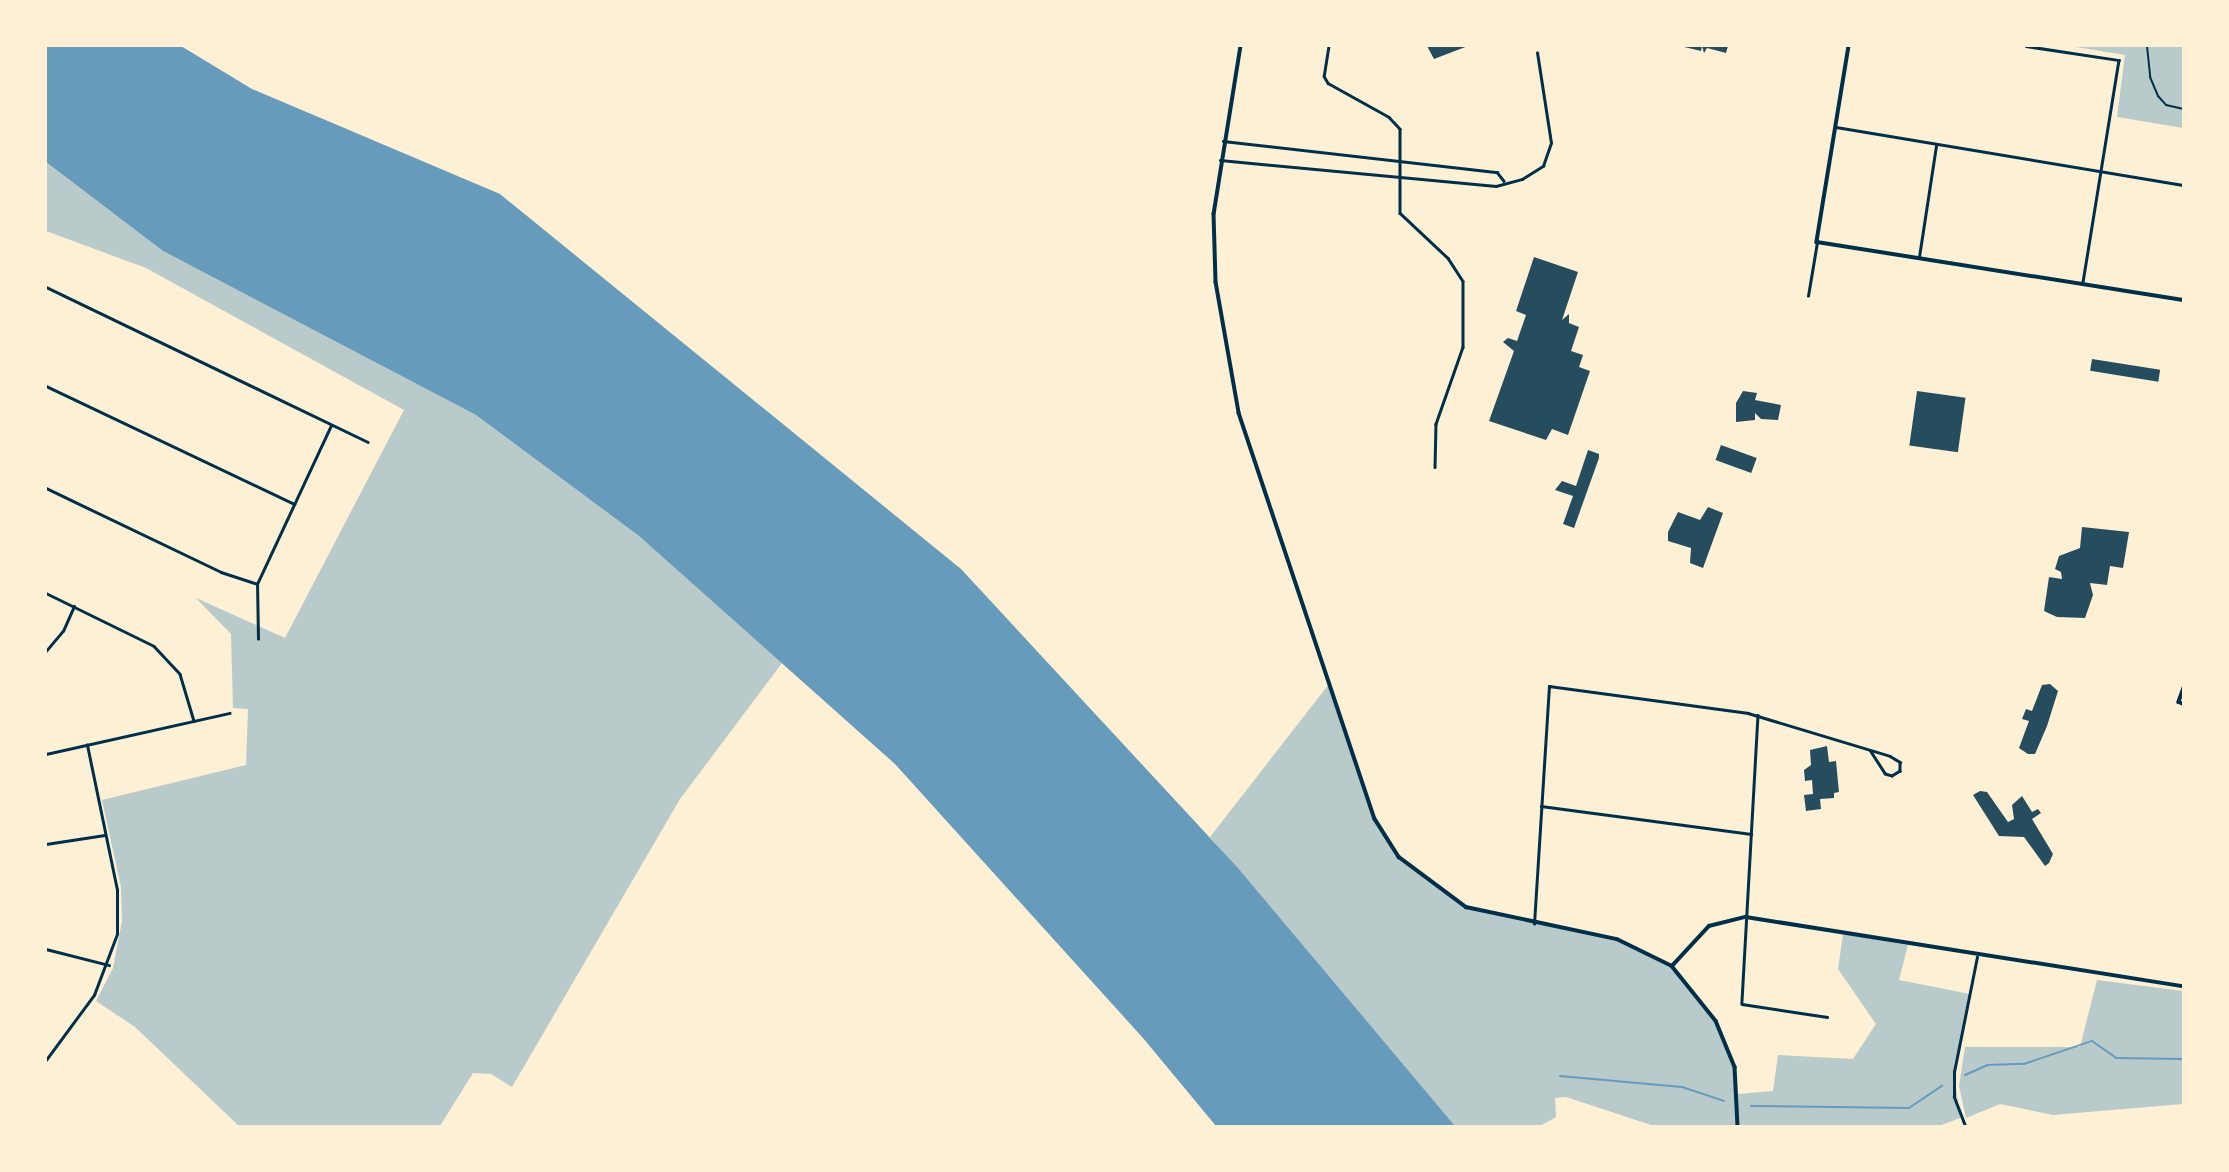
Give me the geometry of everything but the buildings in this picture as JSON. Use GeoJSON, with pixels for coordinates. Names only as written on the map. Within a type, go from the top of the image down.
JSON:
{"type":"FeatureCollection","features":[{"type":"Feature","properties":{"kind":"main road"},"geometry":{"type":"LineString","coordinates":[[1241,46],[1223,141],[1214,214],[1216,282],[1239,414],[1375,819],[1399,857],[1427,882],[1466,907],[1534,924],[1617,939],[1672,966],[1716,1021],[1735,1067],[1738,1126]]}},
{"type":"Feature","properties":{"kind":"main road"},"geometry":{"type":"LineString","coordinates":[[1849,46],[1817,242],[2183,300]]}},
{"type":"Feature","properties":{"kind":"main road"},"geometry":{"type":"LineString","coordinates":[[2181,703],[2183,688]]}},
{"type":"Feature","properties":{"kind":"main road"},"geometry":{"type":"LineString","coordinates":[[1672,966],[1709,926],[1746,918],[1977,957],[2183,986]]}},
{"type":"Feature","properties":{"kind":"street"},"geometry":{"type":"LineString","coordinates":[[1329,46],[1326,81],[1396,123],[1401,132],[1398,177],[1402,217],[1451,261],[1462,277],[1465,295],[1463,347],[1436,424],[1435,467]]}},
{"type":"Feature","properties":{"kind":"street"},"geometry":{"type":"LineString","coordinates":[[2026,46],[2119,60],[2083,284]]}},
{"type":"Feature","properties":{"kind":"street"},"geometry":{"type":"LineString","coordinates":[[1220,160],[1496,186],[1504,181],[1528,177],[1542,166],[1549,153],[1537,53]]}},
{"type":"Feature","properties":{"kind":"street"},"geometry":{"type":"LineString","coordinates":[[1836,127],[2183,186]]}},
{"type":"Feature","properties":{"kind":"street"},"geometry":{"type":"LineString","coordinates":[[1223,141],[1497,172],[1504,181]]}},
{"type":"Feature","properties":{"kind":"street"},"geometry":{"type":"LineString","coordinates":[[1918,258],[1936,146]]}},
{"type":"Feature","properties":{"kind":"street"},"geometry":{"type":"LineString","coordinates":[[1808,296],[1817,242]]}},
{"type":"Feature","properties":{"kind":"street"},"geometry":{"type":"LineString","coordinates":[[46,287],[368,442]]}},
{"type":"Feature","properties":{"kind":"street"},"geometry":{"type":"LineString","coordinates":[[46,386],[295,504]]}},
{"type":"Feature","properties":{"kind":"street"},"geometry":{"type":"LineString","coordinates":[[258,639],[257,584],[331,425]]}},
{"type":"Feature","properties":{"kind":"street"},"geometry":{"type":"LineString","coordinates":[[46,488],[221,572],[257,584]]}},
{"type":"Feature","properties":{"kind":"street"},"geometry":{"type":"LineString","coordinates":[[46,593],[154,646],[180,674],[194,721]]}},
{"type":"Feature","properties":{"kind":"street"},"geometry":{"type":"LineString","coordinates":[[46,651],[63,631],[74,606]]}},
{"type":"Feature","properties":{"kind":"street"},"geometry":{"type":"LineString","coordinates":[[1534,924],[1549,686],[1758,715],[1870,751],[1898,760],[1899,772],[1885,774],[1870,751]]}},
{"type":"Feature","properties":{"kind":"street"},"geometry":{"type":"LineString","coordinates":[[46,754],[229,713]]}},
{"type":"Feature","properties":{"kind":"street"},"geometry":{"type":"LineString","coordinates":[[1758,715],[1742,1004],[1827,1017]]}},
{"type":"Feature","properties":{"kind":"street"},"geometry":{"type":"LineString","coordinates":[[46,1060],[94,995],[109,965],[119,907],[87,745]]}},
{"type":"Feature","properties":{"kind":"street"},"geometry":{"type":"LineString","coordinates":[[1541,806],[1751,834]]}},
{"type":"Feature","properties":{"kind":"street"},"geometry":{"type":"LineString","coordinates":[[46,844],[104,835]]}},
{"type":"Feature","properties":{"kind":"street"},"geometry":{"type":"LineString","coordinates":[[46,948],[109,965]]}},
{"type":"Feature","properties":{"kind":"street"},"geometry":{"type":"LineString","coordinates":[[1965,1126],[1955,1097],[1954,1072],[1977,957]]}},
{"type":"Feature","properties":{"kind":"path"},"geometry":{"type":"LineString","coordinates":[[2147,46],[2150,77],[2158,96],[2166,105],[2183,109]]}},
{"type":"Feature","properties":{"kind":"shaded area"},"geometry":{"type":"Polygon","coordinates":[[[2070,46],[2183,46],[2183,128],[2117,117],[2125,55],[2070,46]]]}},
{"type":"Feature","properties":{"kind":"shaded area"},"geometry":{"type":"Polygon","coordinates":[[[46,162],[163,251],[476,415],[639,536],[782,663],[680,799],[512,1087],[491,1074],[473,1073],[440,1126],[239,1126],[135,1027],[96,1001],[113,968],[122,921],[121,887],[102,800],[246,765],[248,709],[233,708],[231,634],[196,598],[285,638],[404,410],[146,268],[46,231],[46,162]]]}},
{"type":"Feature","properties":{"kind":"shaded area"},"geometry":{"type":"Polygon","coordinates":[[[1329,684],[1375,819],[1399,857],[1466,907],[1617,939],[1672,966],[1716,1021],[1735,1067],[1738,1094],[1773,1091],[1778,1055],[1853,1059],[1876,1024],[1838,969],[1843,934],[1908,945],[1899,980],[1970,994],[1954,1072],[1960,1118],[1939,1126],[1654,1126],[1566,1097],[1555,1098],[1556,1117],[1540,1126],[1455,1126],[1210,837],[1329,684]]]}},
{"type":"Feature","properties":{"kind":"shaded area"},"geometry":{"type":"Polygon","coordinates":[[[2097,980],[2183,991],[2183,1104],[2053,1115],[2000,1104],[1966,1118],[1959,1086],[1965,1047],[2080,1047],[2097,980]]]}},
{"type":"Feature","properties":{"kind":"water"},"geometry":{"type":"Polygon","coordinates":[[[46,46],[181,46],[252,89],[500,194],[961,569],[1237,867],[1455,1126],[1216,1126],[1143,1038],[895,764],[639,536],[476,415],[163,251],[46,162],[46,46]]]}},
{"type":"Feature","properties":{"kind":"waterway"},"geometry":{"type":"LineString","coordinates":[[1965,1075],[1987,1065],[2024,1064],[2092,1041],[2116,1058],[2184,1059]]}},
{"type":"Feature","properties":{"kind":"waterway"},"geometry":{"type":"LineString","coordinates":[[1560,1076],[1682,1087],[1724,1101]]}},
{"type":"Feature","properties":{"kind":"waterway"},"geometry":{"type":"LineString","coordinates":[[1751,1106],[1909,1108],[1942,1086]]}}]}
